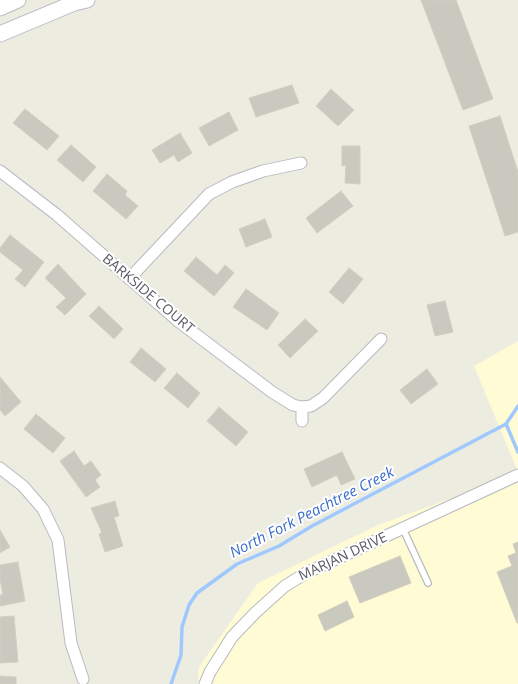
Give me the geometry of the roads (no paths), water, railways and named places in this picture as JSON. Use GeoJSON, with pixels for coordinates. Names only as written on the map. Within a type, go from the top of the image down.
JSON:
{"type":"FeatureCollection","features":[{"type":"Feature","properties":{"kind":"main road"},"geometry":{"type":"LineString","coordinates":[[0,8],[18,0]]}},
{"type":"Feature","properties":{"kind":"main road"},"geometry":{"type":"LineString","coordinates":[[0,34],[74,3],[87,0]]}},
{"type":"Feature","properties":{"kind":"street"},"geometry":{"type":"LineString","coordinates":[[129,279],[209,194],[232,182],[257,173],[301,164]]}},
{"type":"Feature","properties":{"kind":"street","name":"BARKSIDE COURT"},"geometry":{"type":"LineString","coordinates":[[0,171],[57,216],[178,321],[272,392],[293,405],[302,407]]}},
{"type":"Feature","properties":{"kind":"street"},"geometry":{"type":"LineString","coordinates":[[302,421],[302,407],[311,406],[323,398],[381,339]]}},
{"type":"Feature","properties":{"kind":"street"},"geometry":{"type":"LineString","coordinates":[[0,468],[23,486],[43,509],[58,540],[71,643],[83,679]]}},
{"type":"Feature","properties":{"kind":"street","name":"MARJAN DRIVE"},"geometry":{"type":"LineString","coordinates":[[205,684],[210,672],[232,637],[255,613],[285,586],[306,573],[518,475]]}},
{"type":"Feature","properties":{"kind":"lane"},"geometry":{"type":"LineString","coordinates":[[403,529],[428,583]]}},
{"type":"Feature","properties":{"kind":"waterway","name":"North Fork Peachtree Creek"},"geometry":{"type":"LineString","coordinates":[[171,684],[181,655],[182,627],[189,605],[197,593],[237,564],[279,546],[312,526],[506,424],[518,406]]}},
{"type":"Feature","properties":{"kind":"waterway"},"geometry":{"type":"LineString","coordinates":[[506,424],[518,452]]}}]}
